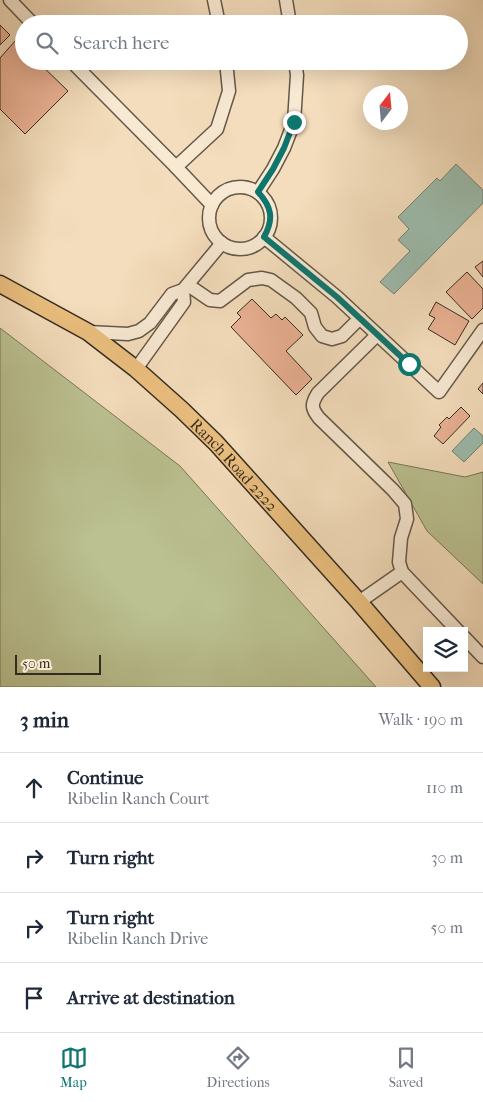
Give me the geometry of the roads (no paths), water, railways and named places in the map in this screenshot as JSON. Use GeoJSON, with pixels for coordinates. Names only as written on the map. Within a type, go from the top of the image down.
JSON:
{"type":"FeatureCollection","features":[{"type":"Feature","properties":{"kind":"main road","name":"Ranch Road 2222"},"geometry":{"type":"LineString","coordinates":[[0,284],[88,332],[136,369],[182,410],[216,443],[359,602],[432,687]]}},
{"type":"Feature","properties":{"kind":"street"},"geometry":{"type":"LineString","coordinates":[[10,0],[25,15]]}},
{"type":"Feature","properties":{"kind":"street"},"geometry":{"type":"LineString","coordinates":[[214,0],[217,15]]}},
{"type":"Feature","properties":{"kind":"street"},"geometry":{"type":"LineString","coordinates":[[286,0],[288,15]]}},
{"type":"Feature","properties":{"kind":"street"},"geometry":{"type":"LineString","coordinates":[[80,70],[176,166],[212,205]]}},
{"type":"Feature","properties":{"kind":"street"},"geometry":{"type":"LineString","coordinates":[[176,166],[217,129],[229,91],[227,70]]}},
{"type":"Feature","properties":{"kind":"street"},"geometry":{"type":"LineString","coordinates":[[258,192],[284,148],[294,122],[296,70]]}},
{"type":"Feature","properties":{"kind":"street"},"geometry":{"type":"LineString","coordinates":[[234,187],[258,192],[265,199],[271,218],[269,228],[264,237],[255,244],[244,248],[233,248],[222,243],[214,234],[209,223],[210,211],[214,200],[223,192],[234,187]]}},
{"type":"Feature","properties":{"kind":"street"},"geometry":{"type":"LineString","coordinates":[[264,237],[337,297],[439,392],[483,330]]}},
{"type":"Feature","properties":{"kind":"street"},"geometry":{"type":"LineString","coordinates":[[88,332],[128,334],[139,331],[150,323],[172,294],[185,288],[222,243]]}},
{"type":"Feature","properties":{"kind":"street"},"geometry":{"type":"LineString","coordinates":[[185,288],[210,300],[220,301],[248,280],[262,278],[271,280],[296,298],[311,313],[315,327],[322,336],[332,339],[342,336],[360,318]]}},
{"type":"Feature","properties":{"kind":"street"},"geometry":{"type":"LineString","coordinates":[[136,369],[184,302],[185,288]]}},
{"type":"Feature","properties":{"kind":"street"},"geometry":{"type":"LineString","coordinates":[[377,335],[318,393],[312,406],[319,418],[405,504],[407,519],[401,538],[399,562],[402,572],[454,627]]}},
{"type":"Feature","properties":{"kind":"street"},"geometry":{"type":"LineString","coordinates":[[359,602],[402,572]]}},
{"type":"Feature","properties":{"kind":"street"},"geometry":{"type":"LineString","coordinates":[[468,641],[483,657]]}}]}
